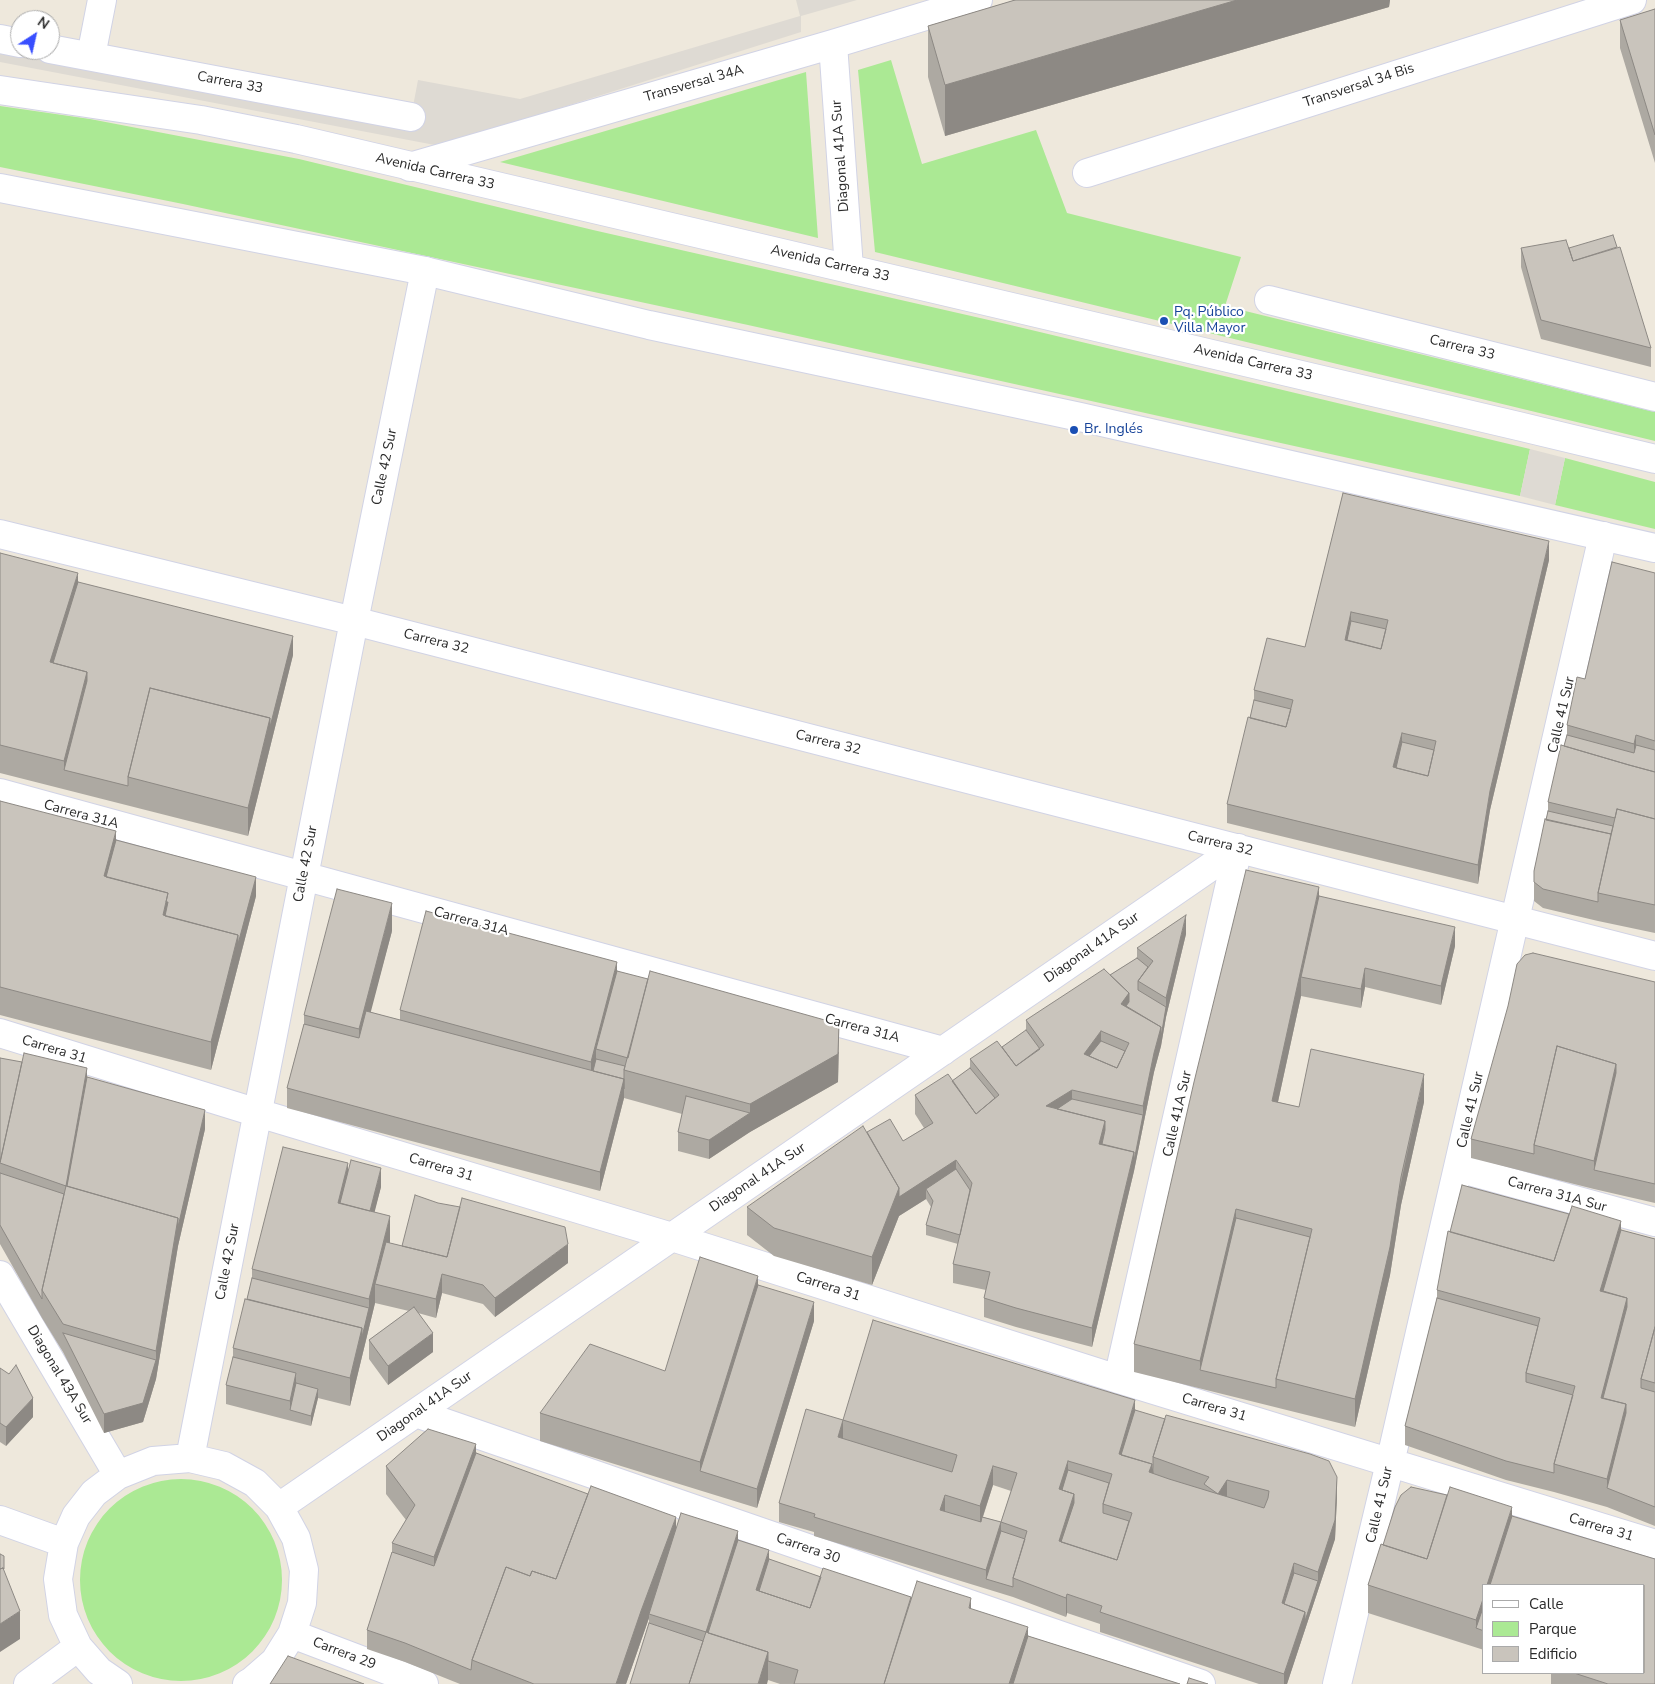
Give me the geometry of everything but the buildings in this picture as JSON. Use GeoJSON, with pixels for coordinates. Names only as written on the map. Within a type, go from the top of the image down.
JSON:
{"type":"FeatureCollection","features":[{"type":"Feature","properties":{"kind":"street"},"geometry":{"type":"LineString","coordinates":[[90,56],[102,0]]}},
{"type":"Feature","properties":{"kind":"street","name":"Transversal 34A"},"geometry":{"type":"LineString","coordinates":[[410,167],[978,0]]}},
{"type":"Feature","properties":{"kind":"street","name":"Transversal 34 Bis"},"geometry":{"type":"LineString","coordinates":[[1087,173],[1632,0]]}},
{"type":"Feature","properties":{"kind":"street","name":"Diagonal 41A Sur"},"geometry":{"type":"LineString","coordinates":[[833,44],[849,268]]}},
{"type":"Feature","properties":{"kind":"street","name":"Carrera 33"},"geometry":{"type":"LineString","coordinates":[[60,51],[410,117]]}},
{"type":"Feature","properties":{"kind":"street","name":"Avenida Carrera 33"},"geometry":{"type":"LineString","coordinates":[[0,90],[200,120],[296,139],[1655,459]]}},
{"type":"Feature","properties":{"kind":"street"},"geometry":{"type":"LineString","coordinates":[[0,188],[425,271],[649,325],[1080,416],[1655,548]]}},
{"type":"Feature","properties":{"kind":"street","name":"Calle 42 Sur"},"geometry":{"type":"LineString","coordinates":[[190,1458],[354,621],[425,271]]}},
{"type":"Feature","properties":{"kind":"street","name":"Carrera 33"},"geometry":{"type":"LineString","coordinates":[[1268,300],[1655,397]]}},
{"type":"Feature","properties":{"kind":"street","name":"Carrera 32"},"geometry":{"type":"LineString","coordinates":[[0,534],[354,621],[1655,956]]}},
{"type":"Feature","properties":{"kind":"street","name":"Calle 41 Sur"},"geometry":{"type":"LineString","coordinates":[[1337,1684],[1390,1463],[1604,536]]}},
{"type":"Feature","properties":{"kind":"street","name":"Carrera 31A"},"geometry":{"type":"LineString","coordinates":[[0,793],[943,1051]]}},
{"type":"Feature","properties":{"kind":"street","name":"Diagonal 41A Sur"},"geometry":{"type":"LineString","coordinates":[[279,1507],[1238,848]]}},
{"type":"Feature","properties":{"kind":"street","name":"Calle 41A Sur"},"geometry":{"type":"LineString","coordinates":[[1118,1379],[1238,848]]}},
{"type":"Feature","properties":{"kind":"street","name":"Carrera 31"},"geometry":{"type":"LineString","coordinates":[[0,1034],[672,1237],[1118,1379],[1655,1544]]}},
{"type":"Feature","properties":{"kind":"street","name":"Carrera 31A Sur"},"geometry":{"type":"LineString","coordinates":[[1458,1168],[1655,1222]]}},
{"type":"Feature","properties":{"kind":"street","name":"Diagonal 43A Sur"},"geometry":{"type":"LineString","coordinates":[[0,1275],[118,1475]]}},
{"type":"Feature","properties":{"kind":"street","name":"Carrera 30"},"geometry":{"type":"LineString","coordinates":[[416,1413],[1201,1684]]}},
{"type":"Feature","properties":{"kind":"street"},"geometry":{"type":"LineString","coordinates":[[118,1684],[99,1671],[78,1648],[63,1615],[58,1579],[64,1544],[76,1516],[94,1493],[118,1475],[153,1461],[190,1458],[224,1466],[255,1483],[279,1507],[296,1538],[304,1570],[302,1603],[292,1634],[275,1660],[247,1684]]}},
{"type":"Feature","properties":{"kind":"street"},"geometry":{"type":"LineString","coordinates":[[0,1520],[64,1544]]}},
{"type":"Feature","properties":{"kind":"street","name":"Carrera 29"},"geometry":{"type":"LineString","coordinates":[[292,1634],[424,1684]]}},
{"type":"Feature","properties":{"kind":"street"},"geometry":{"type":"LineString","coordinates":[[28,1684],[78,1648]]}},
{"type":"Feature","properties":{"kind":"green space"},"geometry":{"type":"Polygon","coordinates":[[[891,60],[922,164],[1036,130],[1067,213],[1241,257],[1225,306],[1655,412],[1655,441],[875,252],[858,70],[891,60]]]}},
{"type":"Feature","properties":{"kind":"green space"},"geometry":{"type":"Polygon","coordinates":[[[806,72],[818,238],[500,162],[806,72]]]}},
{"type":"Feature","properties":{"kind":"green space"},"geometry":{"type":"Polygon","coordinates":[[[0,106],[90,119],[299,159],[593,230],[1002,323],[1530,449],[1520,496],[748,325],[183,204],[0,167],[0,106]]]}},
{"type":"Feature","properties":{"kind":"green space"},"geometry":{"type":"Polygon","coordinates":[[[1565,458],[1655,482],[1655,529],[1555,505],[1565,458]]]}},
{"type":"Feature","properties":{"kind":"green space"},"geometry":{"type":"Polygon","coordinates":[[[171,1479],[191,1479],[210,1483],[229,1491],[245,1502],[259,1516],[270,1532],[278,1551],[282,1580],[278,1609],[270,1628],[259,1644],[245,1658],[229,1669],[210,1677],[191,1681],[171,1681],[152,1677],[133,1669],[117,1658],[103,1644],[92,1628],[84,1609],[80,1590],[80,1570],[84,1551],[92,1532],[103,1516],[117,1502],[133,1491],[152,1483],[171,1479]]]}},
{"type":"Feature","properties":{"kind":"shaded area"},"geometry":{"type":"Polygon","coordinates":[[[796,0],[857,0],[801,16],[801,32],[440,146],[0,62],[0,46],[10,48],[10,60],[60,60],[60,57],[411,117],[418,80],[520,99],[800,16],[796,0]]]}},
{"type":"Feature","properties":{"kind":"shaded area"},"geometry":{"type":"Polygon","coordinates":[[[1530,449],[1565,458],[1555,505],[1520,496],[1530,449]]]}},
{"type":"Feature","properties":{"kind":"place","name":"Pq. Público Villa Mayor"},"geometry":{"type":"Point","coordinates":[1164,321]}},
{"type":"Feature","properties":{"kind":"place","name":"Br. Inglés"},"geometry":{"type":"Point","coordinates":[1074,430]}}]}
